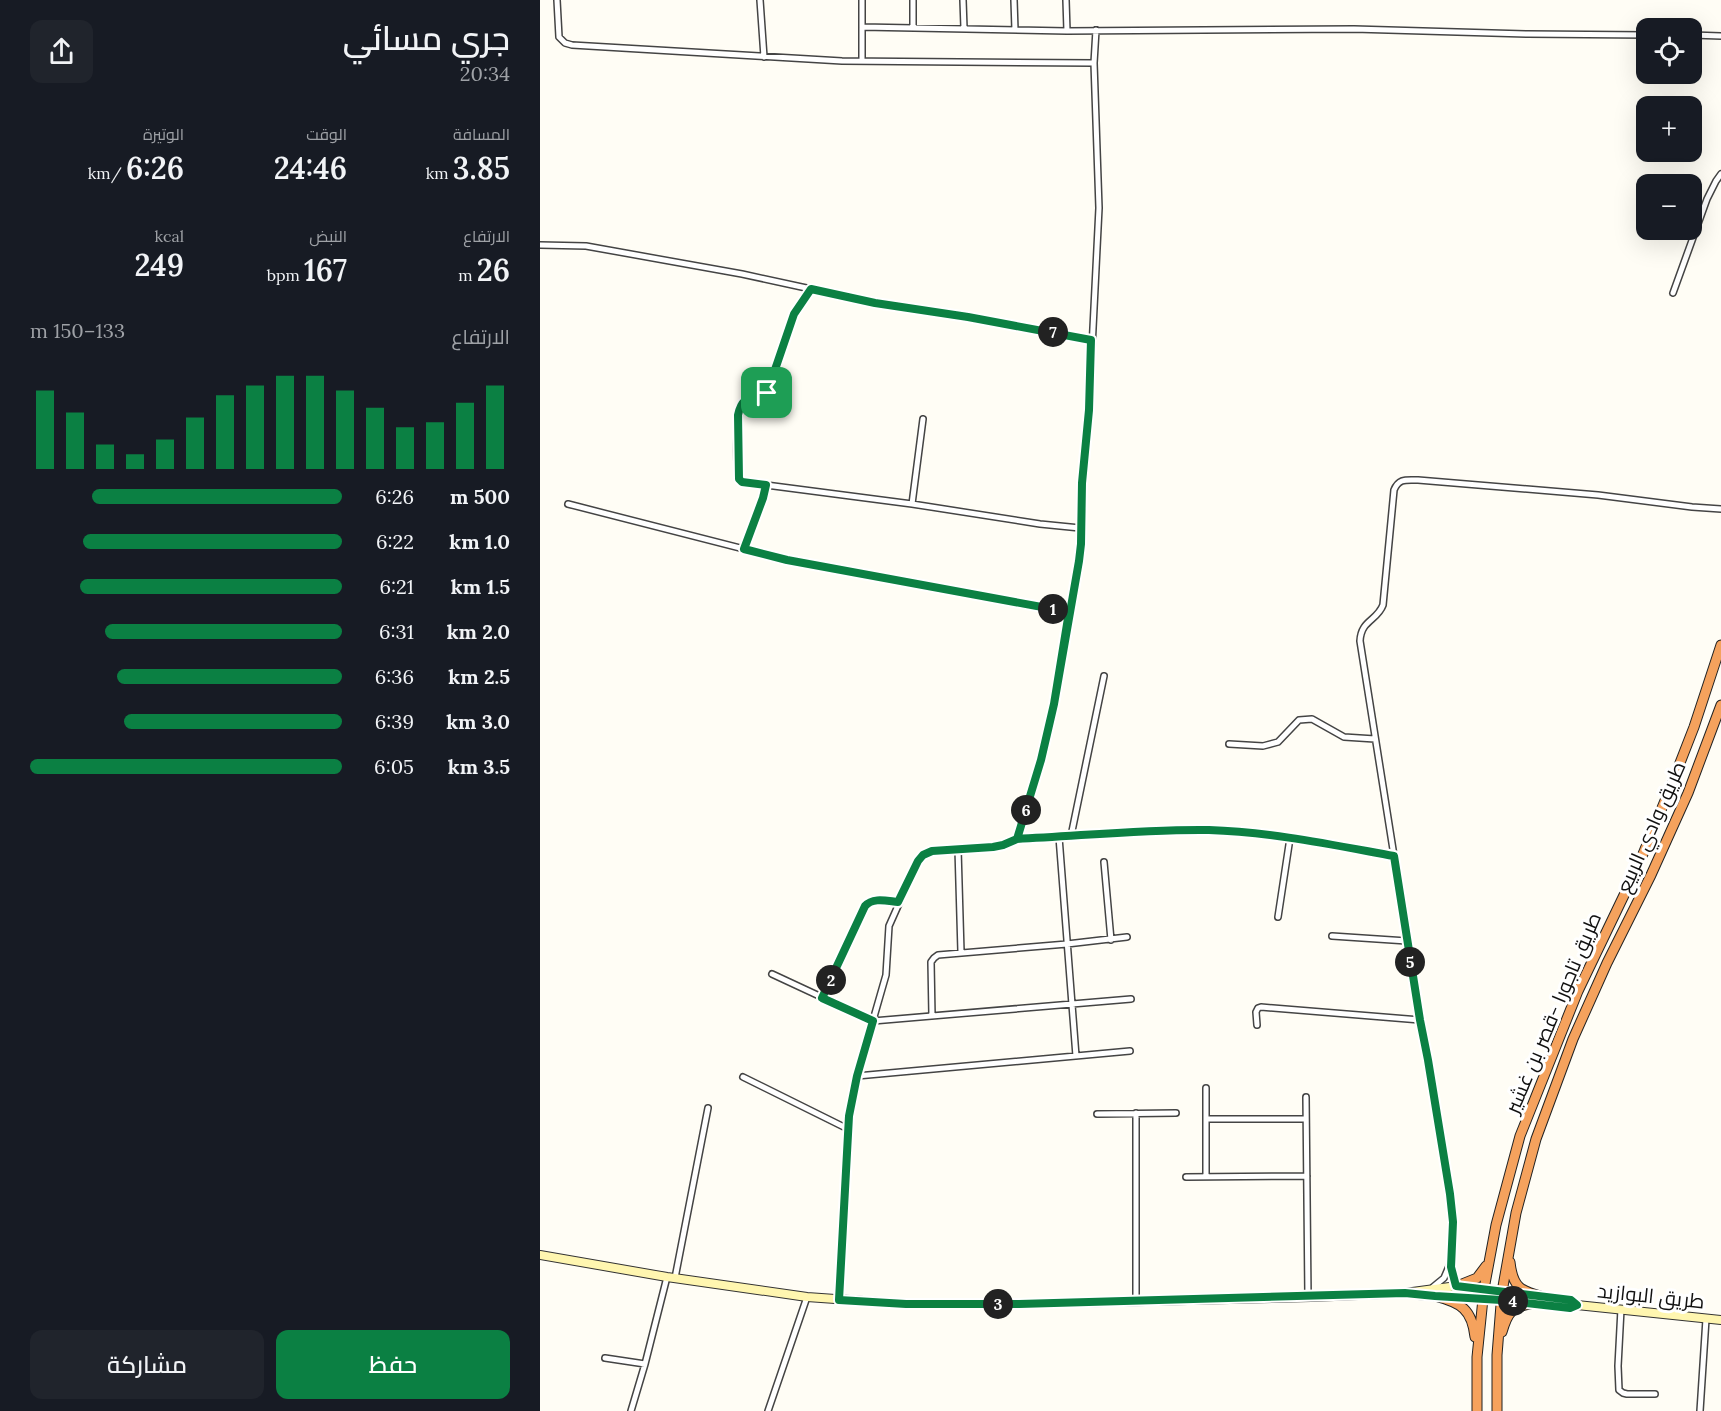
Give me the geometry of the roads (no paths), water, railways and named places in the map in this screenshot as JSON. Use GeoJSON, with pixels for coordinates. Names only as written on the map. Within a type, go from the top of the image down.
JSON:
{"type":"FeatureCollection","features":[{"type":"Feature","properties":{"kind":"highway","name":"طريق تاجورا -قصر بن غشير"},"geometry":{"type":"LineString","coordinates":[[1477,1411],[1477,1357],[1490,1256],[1496,1225],[1523,1126],[1578,991],[1638,866],[1671,786],[1694,727],[1721,645]]}},
{"type":"Feature","properties":{"kind":"highway","name":"طريق وادي الربيع"},"geometry":{"type":"LineString","coordinates":[[1497,1411],[1497,1355],[1501,1296],[1508,1252],[1531,1157],[1560,1071],[1606,963],[1651,875],[1683,803],[1704,754],[1721,705]]}},
{"type":"Feature","properties":{"kind":"highway"},"geometry":{"type":"LineString","coordinates":[[1508,1252],[1512,1277],[1519,1287],[1524,1291],[1547,1298]]}},
{"type":"Feature","properties":{"kind":"highway"},"geometry":{"type":"LineString","coordinates":[[1457,1286],[1477,1278],[1484,1271],[1490,1256]]}},
{"type":"Feature","properties":{"kind":"highway"},"geometry":{"type":"LineString","coordinates":[[1432,1293],[1457,1303],[1469,1314],[1473,1324],[1477,1357]]}},
{"type":"Feature","properties":{"kind":"highway"},"geometry":{"type":"LineString","coordinates":[[1497,1355],[1508,1315],[1518,1306],[1534,1303]]}},
{"type":"Feature","properties":{"kind":"main road"},"geometry":{"type":"LineString","coordinates":[[540,1254],[671,1278],[807,1297],[906,1304],[1019,1304],[1432,1293],[1484,1294],[1547,1298],[1571,1300],[1577,1305],[1570,1308],[1501,1296]]}},
{"type":"Feature","properties":{"kind":"main road"},"geometry":{"type":"LineString","coordinates":[[1432,1293],[1457,1286],[1484,1294]]}},
{"type":"Feature","properties":{"kind":"main road","name":"طريق البوازيد"},"geometry":{"type":"LineString","coordinates":[[1577,1305],[1721,1320]]}},
{"type":"Feature","properties":{"kind":"street"},"geometry":{"type":"LineString","coordinates":[[557,0],[560,37],[565,43],[572,45],[862,62],[1094,63]]}},
{"type":"Feature","properties":{"kind":"street"},"geometry":{"type":"LineString","coordinates":[[760,0],[764,57]]}},
{"type":"Feature","properties":{"kind":"street"},"geometry":{"type":"LineString","coordinates":[[862,0],[862,62]]}},
{"type":"Feature","properties":{"kind":"street"},"geometry":{"type":"LineString","coordinates":[[913,0],[913,28]]}},
{"type":"Feature","properties":{"kind":"street"},"geometry":{"type":"LineString","coordinates":[[963,0],[964,28]]}},
{"type":"Feature","properties":{"kind":"street"},"geometry":{"type":"LineString","coordinates":[[1014,0],[1015,30]]}},
{"type":"Feature","properties":{"kind":"street"},"geometry":{"type":"LineString","coordinates":[[1066,0],[1067,31]]}},
{"type":"Feature","properties":{"kind":"street"},"geometry":{"type":"LineString","coordinates":[[862,27],[1067,31],[1365,29],[1636,35]]}},
{"type":"Feature","properties":{"kind":"street"},"geometry":{"type":"LineString","coordinates":[[1017,839],[1044,749],[1079,561],[1099,208],[1094,63],[1096,30]]}},
{"type":"Feature","properties":{"kind":"street"},"geometry":{"type":"LineString","coordinates":[[1702,35],[1721,36]]}},
{"type":"Feature","properties":{"kind":"street"},"geometry":{"type":"LineString","coordinates":[[1673,294],[1707,199],[1721,174]]}},
{"type":"Feature","properties":{"kind":"street"},"geometry":{"type":"LineString","coordinates":[[540,245],[586,246],[730,272],[875,303],[968,317],[1091,340]]}},
{"type":"Feature","properties":{"kind":"street"},"geometry":{"type":"LineString","coordinates":[[811,289],[794,314],[767,393],[745,400],[740,406],[739,479],[742,482],[1080,528]]}},
{"type":"Feature","properties":{"kind":"street"},"geometry":{"type":"LineString","coordinates":[[912,504],[923,419]]}},
{"type":"Feature","properties":{"kind":"street"},"geometry":{"type":"LineString","coordinates":[[1457,1286],[1452,1274],[1453,1222],[1450,1194],[1407,941],[1360,641],[1360,632],[1364,625],[1379,612],[1383,605],[1396,484],[1402,480],[1598,495],[1721,509]]}},
{"type":"Feature","properties":{"kind":"street"},"geometry":{"type":"LineString","coordinates":[[744,549],[766,485]]}},
{"type":"Feature","properties":{"kind":"street"},"geometry":{"type":"LineString","coordinates":[[568,504],[787,560],[1069,612]]}},
{"type":"Feature","properties":{"kind":"street"},"geometry":{"type":"LineString","coordinates":[[1071,836],[1104,676]]}},
{"type":"Feature","properties":{"kind":"street"},"geometry":{"type":"LineString","coordinates":[[1228,744],[1263,746],[1278,742],[1299,720],[1312,719],[1344,737],[1375,739]]}},
{"type":"Feature","properties":{"kind":"street"},"geometry":{"type":"LineString","coordinates":[[839,1300],[848,1129],[857,1076],[886,975],[889,926],[898,902],[923,855],[932,851],[993,847],[1017,839],[1211,830],[1290,838],[1394,856]]}},
{"type":"Feature","properties":{"kind":"street"},"geometry":{"type":"LineString","coordinates":[[1059,837],[1076,1056]]}},
{"type":"Feature","properties":{"kind":"street"},"geometry":{"type":"LineString","coordinates":[[1278,918],[1290,838]]}},
{"type":"Feature","properties":{"kind":"street"},"geometry":{"type":"LineString","coordinates":[[958,849],[961,952]]}},
{"type":"Feature","properties":{"kind":"street"},"geometry":{"type":"LineString","coordinates":[[1104,862],[1111,940]]}},
{"type":"Feature","properties":{"kind":"street"},"geometry":{"type":"LineString","coordinates":[[822,998],[868,902],[873,900],[898,902]]}},
{"type":"Feature","properties":{"kind":"street"},"geometry":{"type":"LineString","coordinates":[[1332,936],[1407,941]]}},
{"type":"Feature","properties":{"kind":"street"},"geometry":{"type":"LineString","coordinates":[[932,1016],[932,962],[938,955],[1126,937]]}},
{"type":"Feature","properties":{"kind":"street"},"geometry":{"type":"LineString","coordinates":[[772,974],[873,1021],[1131,999]]}},
{"type":"Feature","properties":{"kind":"street"},"geometry":{"type":"LineString","coordinates":[[1257,1025],[1256,1012],[1261,1006],[1420,1020]]}},
{"type":"Feature","properties":{"kind":"street"},"geometry":{"type":"LineString","coordinates":[[857,1076],[1130,1051]]}},
{"type":"Feature","properties":{"kind":"street"},"geometry":{"type":"LineString","coordinates":[[743,1077],[848,1129]]}},
{"type":"Feature","properties":{"kind":"street"},"geometry":{"type":"LineString","coordinates":[[1206,1088],[1206,1177]]}},
{"type":"Feature","properties":{"kind":"street"},"geometry":{"type":"LineString","coordinates":[[1306,1096],[1308,1297]]}},
{"type":"Feature","properties":{"kind":"street"},"geometry":{"type":"LineString","coordinates":[[631,1411],[671,1278],[708,1108]]}},
{"type":"Feature","properties":{"kind":"street"},"geometry":{"type":"LineString","coordinates":[[1136,1113],[1136,1301]]}},
{"type":"Feature","properties":{"kind":"street"},"geometry":{"type":"LineString","coordinates":[[1097,1114],[1176,1113]]}},
{"type":"Feature","properties":{"kind":"street"},"geometry":{"type":"LineString","coordinates":[[1206,1119],[1306,1119]]}},
{"type":"Feature","properties":{"kind":"street"},"geometry":{"type":"LineString","coordinates":[[1186,1177],[1307,1176]]}},
{"type":"Feature","properties":{"kind":"street"},"geometry":{"type":"LineString","coordinates":[[1432,1293],[1444,1278],[1451,1260]]}},
{"type":"Feature","properties":{"kind":"street"},"geometry":{"type":"LineString","coordinates":[[768,1411],[807,1297]]}},
{"type":"Feature","properties":{"kind":"street"},"geometry":{"type":"LineString","coordinates":[[1621,1309],[1619,1390],[1627,1394],[1654,1394]]}},
{"type":"Feature","properties":{"kind":"street"},"geometry":{"type":"LineString","coordinates":[[1700,1411],[1707,1319]]}},
{"type":"Feature","properties":{"kind":"street"},"geometry":{"type":"LineString","coordinates":[[605,1358],[645,1364]]}}]}
